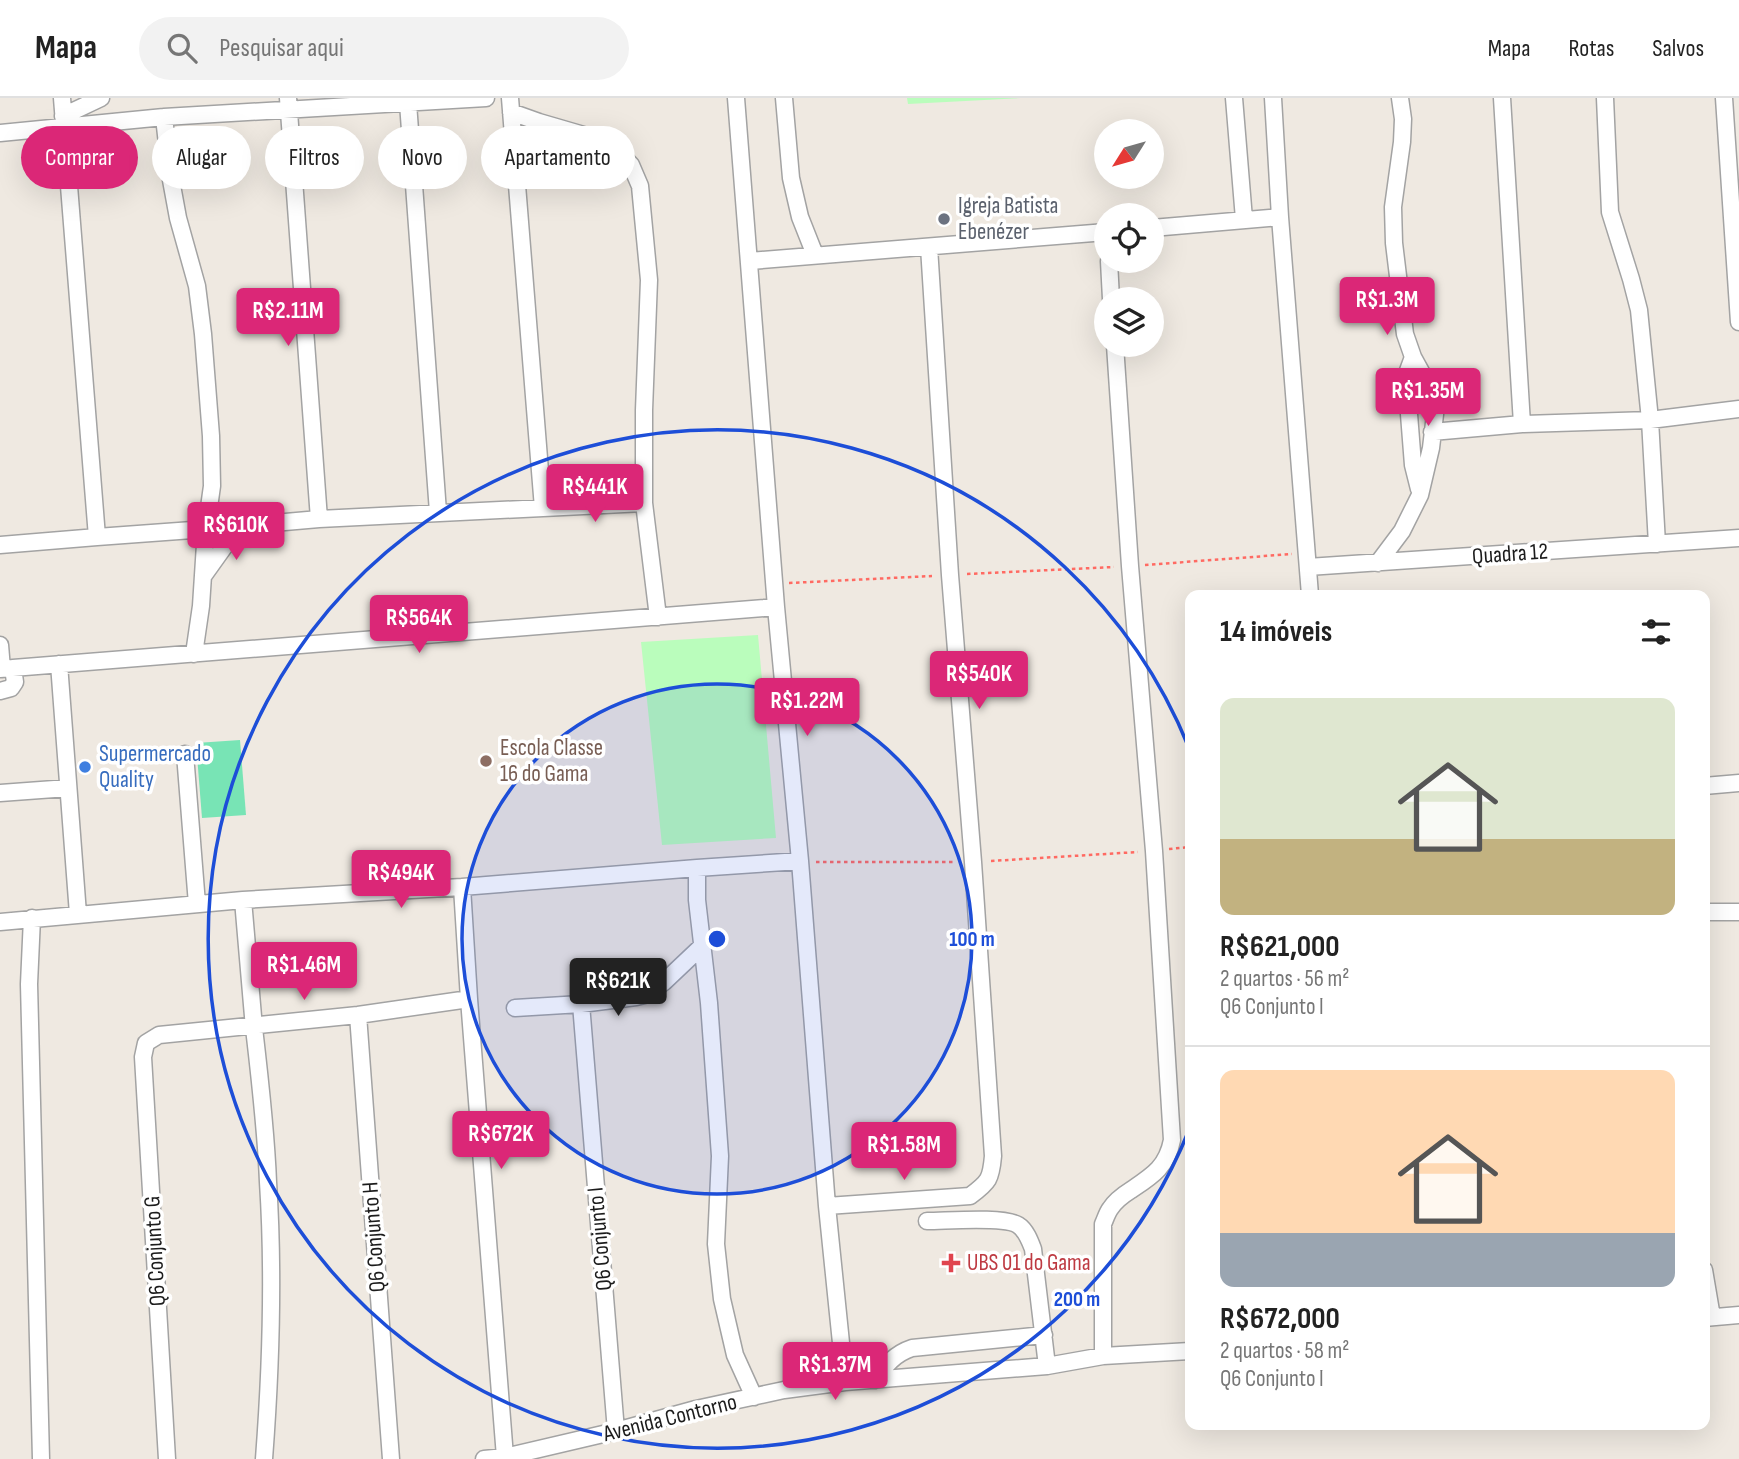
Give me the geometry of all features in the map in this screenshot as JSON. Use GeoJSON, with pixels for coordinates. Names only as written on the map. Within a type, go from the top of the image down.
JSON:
{"type":"FeatureCollection","features":[{"type":"Feature","properties":{"kind":"street"},"geometry":{"type":"LineString","coordinates":[[62,98],[97,537]]}},
{"type":"Feature","properties":{"kind":"street"},"geometry":{"type":"LineString","coordinates":[[64,121],[101,98]]}},
{"type":"Feature","properties":{"kind":"street"},"geometry":{"type":"LineString","coordinates":[[0,133],[64,121],[164,117],[288,104],[408,103],[486,98]]}},
{"type":"Feature","properties":{"kind":"street"},"geometry":{"type":"LineString","coordinates":[[736,98],[774,584],[800,861],[827,1206],[845,1382]]}},
{"type":"Feature","properties":{"kind":"street"},"geometry":{"type":"LineString","coordinates":[[784,98],[791,178],[800,217],[815,255]]}},
{"type":"Feature","properties":{"kind":"street"},"geometry":{"type":"LineString","coordinates":[[1234,98],[1244,219]]}},
{"type":"Feature","properties":{"kind":"street"},"geometry":{"type":"LineString","coordinates":[[1273,98],[1310,590]]}},
{"type":"Feature","properties":{"kind":"street"},"geometry":{"type":"LineString","coordinates":[[1502,98],[1522,424]]}},
{"type":"Feature","properties":{"kind":"street"},"geometry":{"type":"LineString","coordinates":[[1605,98],[1610,212],[1639,310],[1650,420],[1657,544]]}},
{"type":"Feature","properties":{"kind":"street"},"geometry":{"type":"LineString","coordinates":[[1724,98],[1739,322]]}},
{"type":"Feature","properties":{"kind":"street"},"geometry":{"type":"LineString","coordinates":[[1378,563],[1402,531],[1420,495],[1431,448],[1436,406],[1405,334],[1394,243],[1393,207],[1402,142],[1403,119],[1399,100]]}},
{"type":"Feature","properties":{"kind":"street"},"geometry":{"type":"LineString","coordinates":[[408,103],[438,512]]}},
{"type":"Feature","properties":{"kind":"street"},"geometry":{"type":"LineString","coordinates":[[288,104],[319,519]]}},
{"type":"Feature","properties":{"kind":"street"},"geometry":{"type":"LineString","coordinates":[[510,105],[543,508]]}},
{"type":"Feature","properties":{"kind":"street"},"geometry":{"type":"LineString","coordinates":[[510,105],[539,122],[594,138],[617,150],[631,165],[640,186],[649,279],[644,503],[658,617]]}},
{"type":"Feature","properties":{"kind":"street"},"geometry":{"type":"LineString","coordinates":[[164,117],[178,218],[197,286],[211,436],[212,486],[194,654]]}},
{"type":"Feature","properties":{"kind":"street"},"geometry":{"type":"LineString","coordinates":[[1164,227],[1280,217]]}},
{"type":"Feature","properties":{"kind":"street"},"geometry":{"type":"LineString","coordinates":[[750,261],[1094,233]]}},
{"type":"Feature","properties":{"kind":"street"},"geometry":{"type":"LineString","coordinates":[[827,1206],[970,1196],[983,1186],[992,1174],[993,1156],[929,247]]}},
{"type":"Feature","properties":{"kind":"street"},"geometry":{"type":"LineString","coordinates":[[1102,1356],[1103,1224],[1110,1209],[1121,1197],[1162,1166],[1170,1154],[1172,1140],[1154,851],[1116,357]]}},
{"type":"Feature","properties":{"kind":"street"},"geometry":{"type":"LineString","coordinates":[[1413,357],[1406,376],[1413,465],[1420,495]]}},
{"type":"Feature","properties":{"kind":"street"},"geometry":{"type":"LineString","coordinates":[[1432,432],[1522,424],[1650,420],[1739,409]]}},
{"type":"Feature","properties":{"kind":"street"},"geometry":{"type":"LineString","coordinates":[[0,545],[319,519],[644,503]]}},
{"type":"Feature","properties":{"kind":"street"},"geometry":{"type":"LineString","coordinates":[[204,575],[239,526]]}},
{"type":"Feature","properties":{"kind":"street","name":"Quadra 12"},"geometry":{"type":"LineString","coordinates":[[1307,560],[1378,563],[1739,538]]}},
{"type":"Feature","properties":{"kind":"street"},"geometry":{"type":"LineString","coordinates":[[5,669],[776,607]]}},
{"type":"Feature","properties":{"kind":"street"},"geometry":{"type":"LineString","coordinates":[[0,645],[5,669],[15,682],[11,688],[0,691]]}},
{"type":"Feature","properties":{"kind":"street"},"geometry":{"type":"LineString","coordinates":[[59,664],[78,914]]}},
{"type":"Feature","properties":{"kind":"street"},"geometry":{"type":"LineString","coordinates":[[186,754],[197,904]]}},
{"type":"Feature","properties":{"kind":"street"},"geometry":{"type":"LineString","coordinates":[[1710,785],[1739,783]]}},
{"type":"Feature","properties":{"kind":"street"},"geometry":{"type":"LineString","coordinates":[[0,793],[68,788]]}},
{"type":"Feature","properties":{"kind":"street"},"geometry":{"type":"LineString","coordinates":[[0,922],[243,900],[462,887],[800,861]]}},
{"type":"Feature","properties":{"kind":"street"},"geometry":{"type":"LineString","coordinates":[[697,868],[696,900],[709,1003],[720,1156],[716,1244],[722,1299],[735,1356],[754,1397]]}},
{"type":"Feature","properties":{"kind":"street"},"geometry":{"type":"LineString","coordinates":[[462,887],[505,1457]]}},
{"type":"Feature","properties":{"kind":"street"},"geometry":{"type":"LineString","coordinates":[[243,900],[263,1110],[270,1228],[271,1312],[264,1459]]}},
{"type":"Feature","properties":{"kind":"street"},"geometry":{"type":"LineString","coordinates":[[1710,912],[1739,912]]}},
{"type":"Feature","properties":{"kind":"street"},"geometry":{"type":"LineString","coordinates":[[32,918],[29,984],[41,1459]]}},
{"type":"Feature","properties":{"kind":"street"},"geometry":{"type":"LineString","coordinates":[[515,1008],[581,1004],[648,994],[701,947]]}},
{"type":"Feature","properties":{"kind":"street"},"geometry":{"type":"LineString","coordinates":[[254,1026],[469,999]]}},
{"type":"Feature","properties":{"kind":"street","name":"Q6 Conjunto I"},"geometry":{"type":"LineString","coordinates":[[581,1004],[616,1431]]}},
{"type":"Feature","properties":{"kind":"street","name":"Q6 Conjunto H"},"geometry":{"type":"LineString","coordinates":[[358,1015],[391,1459]]}},
{"type":"Feature","properties":{"kind":"street","name":"Q6 Conjunto G"},"geometry":{"type":"LineString","coordinates":[[167,1459],[143,1057],[146,1043],[159,1035],[254,1026]]}},
{"type":"Feature","properties":{"kind":"street"},"geometry":{"type":"LineString","coordinates":[[927,1221],[1006,1221],[1020,1226],[1033,1249],[1047,1366]]}},
{"type":"Feature","properties":{"kind":"street"},"geometry":{"type":"LineString","coordinates":[[1710,1317],[1739,1315]]}},
{"type":"Feature","properties":{"kind":"street"},"geometry":{"type":"LineString","coordinates":[[875,1380],[888,1362],[912,1348],[1044,1335]]}},
{"type":"Feature","properties":{"kind":"street","name":"Avenida Contorno"},"geometry":{"type":"LineString","coordinates":[[484,1459],[505,1457],[783,1390],[845,1382],[1047,1366],[1102,1356],[1185,1351]]}},
{"type":"Feature","properties":{"kind":"path"},"geometry":{"type":"LineString","coordinates":[[774,584],[1307,560]]}},
{"type":"Feature","properties":{"kind":"path"},"geometry":{"type":"LineString","coordinates":[[800,861],[973,862],[1185,848]]}},
{"type":"Feature","properties":{"kind":"green space"},"geometry":{"type":"Polygon","coordinates":[[[907,98],[1021,98],[908,104],[907,98]]]}},
{"type":"Feature","properties":{"kind":"green space"},"geometry":{"type":"Polygon","coordinates":[[[758,635],[776,838],[662,845],[641,642],[758,635]]]}},
{"type":"Feature","properties":{"kind":"green space"},"geometry":{"type":"Polygon","coordinates":[[[240,740],[246,815],[202,818],[196,743],[240,740]]]}},
{"type":"Feature","properties":{"kind":"place","name":"Igreja Batista Ebenézer"},"geometry":{"type":"Point","coordinates":[944,219]}},
{"type":"Feature","properties":{"kind":"place","name":"Escola Classe 16 do Gama"},"geometry":{"type":"Point","coordinates":[486,761]}},
{"type":"Feature","properties":{"kind":"place","name":"Supermercado Quality"},"geometry":{"type":"Point","coordinates":[85,767]}},
{"type":"Feature","properties":{"kind":"place","name":"UBS 01 do Gama"},"geometry":{"type":"Point","coordinates":[951,1263]}}]}
